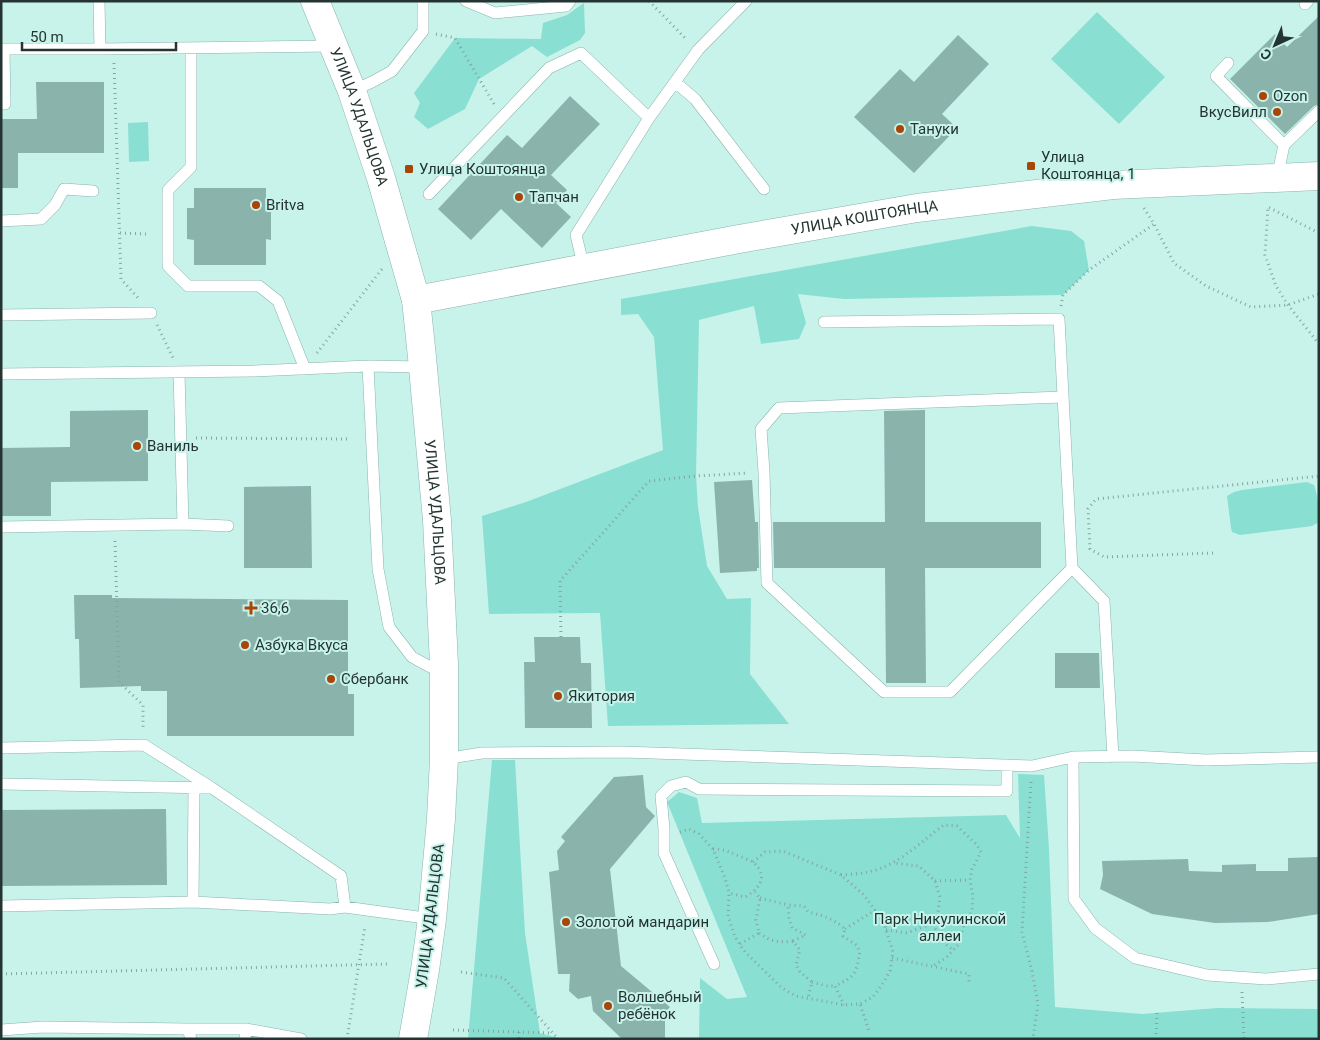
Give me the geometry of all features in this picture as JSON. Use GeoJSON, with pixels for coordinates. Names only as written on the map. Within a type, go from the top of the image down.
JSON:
{"type":"FeatureCollection","features":[{"type":"Feature","properties":{"kind":"street","name":"УЛИЦА УДАЛЬЦОВА"},"geometry":{"type":"LineString","coordinates":[[315,1],[352,91],[381,178],[416,300],[423,367],[437,520],[444,673],[444,759],[432,919],[413,1039]]}},
{"type":"Feature","properties":{"kind":"street","name":"УЛИЦА КОШТОЯНЦА"},"geometry":{"type":"LineString","coordinates":[[416,300],[739,239],[917,208],[1113,185],[1319,176]]}},
{"type":"Feature","properties":{"kind":"lane"},"geometry":{"type":"LineString","coordinates":[[99,1],[100,49]]}},
{"type":"Feature","properties":{"kind":"lane"},"geometry":{"type":"LineString","coordinates":[[352,91],[392,71],[423,31],[423,1]]}},
{"type":"Feature","properties":{"kind":"lane"},"geometry":{"type":"LineString","coordinates":[[466,1],[495,13],[566,6],[570,1]]}},
{"type":"Feature","properties":{"kind":"lane"},"geometry":{"type":"LineString","coordinates":[[584,268],[576,235],[649,118],[698,50],[746,1]]}},
{"type":"Feature","properties":{"kind":"lane"},"geometry":{"type":"LineString","coordinates":[[5,104],[3,86],[4,49],[334,46]]}},
{"type":"Feature","properties":{"kind":"lane"},"geometry":{"type":"LineString","coordinates":[[191,48],[191,167],[168,190],[168,266],[188,286],[259,286],[278,301],[305,369]]}},
{"type":"Feature","properties":{"kind":"lane"},"geometry":{"type":"LineString","coordinates":[[428,194],[549,68],[581,53],[649,118]]}},
{"type":"Feature","properties":{"kind":"lane"},"geometry":{"type":"LineString","coordinates":[[1228,63],[1216,76],[1284,145]]}},
{"type":"Feature","properties":{"kind":"lane"},"geometry":{"type":"LineString","coordinates":[[675,82],[695,99],[764,190]]}},
{"type":"Feature","properties":{"kind":"lane"},"geometry":{"type":"LineString","coordinates":[[1277,178],[1284,145],[1319,111]]}},
{"type":"Feature","properties":{"kind":"lane"},"geometry":{"type":"LineString","coordinates":[[1,221],[41,219],[55,205],[64,189],[93,191]]}},
{"type":"Feature","properties":{"kind":"lane"},"geometry":{"type":"LineString","coordinates":[[1,316],[151,313]]}},
{"type":"Feature","properties":{"kind":"lane"},"geometry":{"type":"LineString","coordinates":[[824,322],[1058,319],[1072,568],[1104,601],[1113,757]]}},
{"type":"Feature","properties":{"kind":"lane"},"geometry":{"type":"LineString","coordinates":[[368,366],[378,569],[390,627],[412,657],[444,673]]}},
{"type":"Feature","properties":{"kind":"lane"},"geometry":{"type":"LineString","coordinates":[[1,374],[254,371],[368,366],[423,367]]}},
{"type":"Feature","properties":{"kind":"lane"},"geometry":{"type":"LineString","coordinates":[[179,372],[183,524]]}},
{"type":"Feature","properties":{"kind":"lane"},"geometry":{"type":"LineString","coordinates":[[1062,397],[779,408],[761,429],[767,583],[884,692],[950,692],[1072,568]]}},
{"type":"Feature","properties":{"kind":"lane"},"geometry":{"type":"LineString","coordinates":[[1,527],[183,524],[228,526]]}},
{"type":"Feature","properties":{"kind":"lane"},"geometry":{"type":"LineString","coordinates":[[1,748],[144,745],[212,788],[341,876],[346,908]]}},
{"type":"Feature","properties":{"kind":"lane"},"geometry":{"type":"LineString","coordinates":[[444,759],[482,753],[623,752],[1032,766],[1073,757],[1132,756],[1206,760],[1319,757]]}},
{"type":"Feature","properties":{"kind":"lane"},"geometry":{"type":"LineString","coordinates":[[1073,757],[1074,899],[1095,928],[1135,958],[1207,975],[1266,979],[1319,974]]}},
{"type":"Feature","properties":{"kind":"lane"},"geometry":{"type":"LineString","coordinates":[[714,964],[664,853],[664,829],[660,796],[671,786],[686,782],[699,790],[1007,791],[1007,765]]}},
{"type":"Feature","properties":{"kind":"lane"},"geometry":{"type":"LineString","coordinates":[[1,784],[212,788]]}},
{"type":"Feature","properties":{"kind":"lane"},"geometry":{"type":"LineString","coordinates":[[193,902],[194,788]]}},
{"type":"Feature","properties":{"kind":"lane"},"geometry":{"type":"LineString","coordinates":[[1,906],[193,902],[330,909],[346,908],[432,919]]}},
{"type":"Feature","properties":{"kind":"lane"},"geometry":{"type":"LineString","coordinates":[[1,1030],[43,1027],[190,1034],[245,1034],[301,1039]]}},
{"type":"Feature","properties":{"kind":"path"},"geometry":{"type":"LineString","coordinates":[[649,1],[698,50]]}},
{"type":"Feature","properties":{"kind":"path"},"geometry":{"type":"LineString","coordinates":[[423,31],[455,38],[502,117]]}},
{"type":"Feature","properties":{"kind":"path"},"geometry":{"type":"LineString","coordinates":[[114,49],[121,279],[151,313],[179,372]]}},
{"type":"Feature","properties":{"kind":"path"},"geometry":{"type":"LineString","coordinates":[[1142,205],[1174,264],[1206,286],[1251,307],[1288,305],[1319,294]]}},
{"type":"Feature","properties":{"kind":"path"},"geometry":{"type":"LineString","coordinates":[[1319,233],[1268,207],[1265,255],[1276,286],[1288,305],[1319,344]]}},
{"type":"Feature","properties":{"kind":"path"},"geometry":{"type":"LineString","coordinates":[[1058,319],[1063,295],[1089,270],[1154,224]]}},
{"type":"Feature","properties":{"kind":"path"},"geometry":{"type":"LineString","coordinates":[[120,233],[148,234]]}},
{"type":"Feature","properties":{"kind":"path"},"geometry":{"type":"LineString","coordinates":[[305,369],[382,269]]}},
{"type":"Feature","properties":{"kind":"path"},"geometry":{"type":"LineString","coordinates":[[181,438],[351,439]]}},
{"type":"Feature","properties":{"kind":"path"},"geometry":{"type":"LineString","coordinates":[[561,637],[560,581],[649,481],[764,472]]}},
{"type":"Feature","properties":{"kind":"path"},"geometry":{"type":"LineString","coordinates":[[1213,553],[1104,557],[1090,549],[1088,509],[1096,499],[1319,476]]}},
{"type":"Feature","properties":{"kind":"path"},"geometry":{"type":"LineString","coordinates":[[115,525],[119,682],[143,705],[144,745]]}},
{"type":"Feature","properties":{"kind":"path"},"geometry":{"type":"LineString","coordinates":[[1032,766],[1022,932],[1038,1004],[1033,1039]]}},
{"type":"Feature","properties":{"kind":"path"},"geometry":{"type":"LineString","coordinates":[[841,875],[869,872],[892,863],[910,852],[944,825],[957,826],[977,844],[981,852],[972,869],[970,880],[973,897],[972,912],[964,925],[958,944],[947,958],[933,966]]}},
{"type":"Feature","properties":{"kind":"path"},"geometry":{"type":"LineString","coordinates":[[664,829],[679,832],[689,829],[699,834],[713,848],[729,894],[728,916],[735,937],[745,952],[782,988],[796,996],[844,1005],[860,1004],[873,997],[890,971],[893,952],[884,923],[864,894],[841,875],[783,851],[765,852],[753,862]]}},
{"type":"Feature","properties":{"kind":"path"},"geometry":{"type":"LineString","coordinates":[[713,848],[723,849],[753,862],[761,873],[761,883],[755,892],[745,897],[729,894]]}},
{"type":"Feature","properties":{"kind":"path"},"geometry":{"type":"LineString","coordinates":[[886,930],[907,933],[925,926],[938,912],[940,898],[935,881],[919,866],[892,863]]}},
{"type":"Feature","properties":{"kind":"path"},"geometry":{"type":"LineString","coordinates":[[935,881],[970,880]]}},
{"type":"Feature","properties":{"kind":"path"},"geometry":{"type":"LineString","coordinates":[[755,892],[760,898],[788,905],[804,906],[808,912],[823,915],[845,929]]}},
{"type":"Feature","properties":{"kind":"path"},"geometry":{"type":"LineString","coordinates":[[760,898],[756,920],[759,933],[768,940],[793,941],[806,935],[792,928],[788,905]]}},
{"type":"Feature","properties":{"kind":"path"},"geometry":{"type":"LineString","coordinates":[[793,941],[800,950],[796,965],[800,972],[812,982],[835,986],[855,974],[860,952],[856,945],[843,936],[845,929],[875,910]]}},
{"type":"Feature","properties":{"kind":"path"},"geometry":{"type":"LineString","coordinates":[[347,1039],[368,911]]}},
{"type":"Feature","properties":{"kind":"path"},"geometry":{"type":"LineString","coordinates":[[930,920],[943,942],[953,950]]}},
{"type":"Feature","properties":{"kind":"path"},"geometry":{"type":"LineString","coordinates":[[740,944],[759,933]]}},
{"type":"Feature","properties":{"kind":"path"},"geometry":{"type":"LineString","coordinates":[[892,958],[969,974],[969,984]]}},
{"type":"Feature","properties":{"kind":"path"},"geometry":{"type":"LineString","coordinates":[[1,974],[388,964]]}},
{"type":"Feature","properties":{"kind":"path"},"geometry":{"type":"LineString","coordinates":[[461,972],[504,978],[558,1039]]}},
{"type":"Feature","properties":{"kind":"path"},"geometry":{"type":"LineString","coordinates":[[1242,977],[1244,1039]]}},
{"type":"Feature","properties":{"kind":"path"},"geometry":{"type":"LineString","coordinates":[[808,998],[812,982]]}},
{"type":"Feature","properties":{"kind":"path"},"geometry":{"type":"LineString","coordinates":[[835,986],[844,1005]]}},
{"type":"Feature","properties":{"kind":"path"},"geometry":{"type":"LineString","coordinates":[[860,1004],[869,1031]]}},
{"type":"Feature","properties":{"kind":"path"},"geometry":{"type":"LineString","coordinates":[[1156,1039],[1157,1013]]}},
{"type":"Feature","properties":{"kind":"path"},"geometry":{"type":"LineString","coordinates":[[453,1030],[552,1033]]}},
{"type":"Feature","properties":{"kind":"path"},"geometry":{"type":"LineString","coordinates":[[519,1032],[520,1039]]}},
{"type":"Feature","properties":{"kind":"green space"},"geometry":{"type":"Polygon","coordinates":[[[584,3],[585,33],[580,40],[547,57],[532,46],[479,79],[465,109],[428,129],[414,117],[420,103],[414,93],[455,38],[541,39],[543,23],[567,15],[584,3]]]}},
{"type":"Feature","properties":{"kind":"green space"},"geometry":{"type":"Polygon","coordinates":[[[1097,12],[1165,77],[1119,124],[1051,59],[1097,12]]]}},
{"type":"Feature","properties":{"kind":"green space"},"geometry":{"type":"Polygon","coordinates":[[[148,122],[149,161],[129,162],[128,123],[148,122]]]}},
{"type":"Feature","properties":{"kind":"green space"},"geometry":{"type":"Polygon","coordinates":[[[1032,226],[1071,231],[1084,241],[1089,270],[1063,295],[844,299],[798,294],[806,323],[799,339],[761,344],[754,306],[699,320],[696,476],[698,507],[707,566],[727,599],[751,598],[750,674],[789,724],[608,726],[600,613],[489,614],[482,516],[526,502],[663,450],[654,337],[638,314],[621,315],[621,299],[1032,226]]]}},
{"type":"Feature","properties":{"kind":"green space"},"geometry":{"type":"Polygon","coordinates":[[[1307,482],[1314,485],[1318,503],[1319,522],[1312,526],[1240,535],[1232,532],[1227,496],[1242,490],[1307,482]]]}},
{"type":"Feature","properties":{"kind":"green space"},"geometry":{"type":"Polygon","coordinates":[[[492,760],[515,760],[525,933],[540,1033],[562,1039],[468,1039],[492,760]]]}},
{"type":"Feature","properties":{"kind":"green space","name":"Парк Никулинской аллеи"},"geometry":{"type":"Polygon","coordinates":[[[1018,774],[1044,775],[1055,1007],[1142,1014],[1217,1008],[1319,1009],[1319,1039],[699,1039],[700,978],[727,999],[747,997],[667,802],[679,792],[697,798],[702,823],[1006,815],[1020,838],[1018,774]]]}},
{"type":"Feature","properties":{"kind":"building"},"geometry":{"type":"Polygon","coordinates":[[[1319,16],[1319,104],[1314,106],[1285,134],[1230,79],[1275,34],[1287,47],[1319,16]]]}},
{"type":"Feature","properties":{"kind":"building"},"geometry":{"type":"Polygon","coordinates":[[[958,35],[989,64],[942,114],[957,128],[914,173],[854,117],[900,69],[914,82],[958,35]]]}},
{"type":"Feature","properties":{"kind":"building"},"geometry":{"type":"Polygon","coordinates":[[[36,82],[104,82],[104,153],[18,153],[18,188],[1,188],[1,119],[37,119],[36,82]]]}},
{"type":"Feature","properties":{"kind":"building"},"geometry":{"type":"Polygon","coordinates":[[[570,96],[600,124],[551,175],[567,190],[556,203],[571,217],[542,248],[501,209],[471,240],[438,209],[507,135],[522,148],[570,96]]]}},
{"type":"Feature","properties":{"kind":"building"},"geometry":{"type":"Polygon","coordinates":[[[194,188],[266,188],[266,207],[271,207],[271,240],[266,239],[266,265],[194,265],[194,240],[187,239],[187,208],[194,208],[194,188]]]}},
{"type":"Feature","properties":{"kind":"building"},"geometry":{"type":"Polygon","coordinates":[[[148,410],[148,481],[51,482],[51,516],[1,516],[1,448],[70,447],[70,411],[148,410]]]}},
{"type":"Feature","properties":{"kind":"building"},"geometry":{"type":"Polygon","coordinates":[[[925,410],[925,522],[1041,522],[1041,568],[925,568],[926,683],[886,683],[885,568],[774,568],[773,522],[885,522],[884,411],[925,410]]]}},
{"type":"Feature","properties":{"kind":"building"},"geometry":{"type":"Polygon","coordinates":[[[752,480],[755,522],[758,522],[759,568],[757,568],[757,571],[720,573],[714,482],[752,480]]]}},
{"type":"Feature","properties":{"kind":"building"},"geometry":{"type":"Polygon","coordinates":[[[311,486],[312,568],[244,568],[244,487],[311,486]]]}},
{"type":"Feature","properties":{"kind":"building"},"geometry":{"type":"Polygon","coordinates":[[[74,595],[112,595],[112,598],[348,600],[348,694],[354,694],[354,736],[167,736],[167,691],[141,691],[141,686],[80,688],[79,639],[75,639],[74,595]]]}},
{"type":"Feature","properties":{"kind":"building","name":"Якитория"},"geometry":{"type":"Polygon","coordinates":[[[534,637],[580,637],[581,663],[591,663],[592,728],[525,728],[524,662],[535,662],[534,637]]]}},
{"type":"Feature","properties":{"kind":"building"},"geometry":{"type":"Polygon","coordinates":[[[1055,653],[1099,653],[1100,688],[1055,688],[1055,653]]]}},
{"type":"Feature","properties":{"kind":"building"},"geometry":{"type":"Polygon","coordinates":[[[643,775],[646,807],[655,816],[610,869],[621,966],[670,1007],[665,1013],[665,1039],[622,1039],[593,1011],[591,996],[578,999],[569,991],[570,974],[558,974],[549,872],[559,870],[557,851],[565,841],[561,837],[614,777],[643,775]]]}},
{"type":"Feature","properties":{"kind":"building"},"geometry":{"type":"Polygon","coordinates":[[[166,809],[167,885],[1,886],[1,810],[166,809]]]}},
{"type":"Feature","properties":{"kind":"building"},"geometry":{"type":"Polygon","coordinates":[[[1319,857],[1319,914],[1268,922],[1215,923],[1152,914],[1100,889],[1103,875],[1102,861],[1188,859],[1189,871],[1222,872],[1222,865],[1256,864],[1256,871],[1288,871],[1288,858],[1319,857]]]}},
{"type":"Feature","properties":{"kind":"place","name":"Ozon"},"geometry":{"type":"Point","coordinates":[1263,96]}},
{"type":"Feature","properties":{"kind":"place","name":"ВкусВилл"},"geometry":{"type":"Point","coordinates":[1277,112]}},
{"type":"Feature","properties":{"kind":"place","name":"Тануки"},"geometry":{"type":"Point","coordinates":[900,129]}},
{"type":"Feature","properties":{"kind":"place","name":"Улица Коштоянца, 1"},"geometry":{"type":"Point","coordinates":[1031,166]}},
{"type":"Feature","properties":{"kind":"place","name":"Улица Коштоянца"},"geometry":{"type":"Point","coordinates":[409,169]}},
{"type":"Feature","properties":{"kind":"place","name":"Тапчан"},"geometry":{"type":"Point","coordinates":[519,197]}},
{"type":"Feature","properties":{"kind":"place","name":"Britva"},"geometry":{"type":"Point","coordinates":[256,205]}},
{"type":"Feature","properties":{"kind":"place","name":"Ваниль"},"geometry":{"type":"Point","coordinates":[137,446]}},
{"type":"Feature","properties":{"kind":"place","name":"36,6"},"geometry":{"type":"Point","coordinates":[251,608]}},
{"type":"Feature","properties":{"kind":"place","name":"Азбука Вкуса"},"geometry":{"type":"Point","coordinates":[245,645]}},
{"type":"Feature","properties":{"kind":"place","name":"Сбербанк"},"geometry":{"type":"Point","coordinates":[331,679]}},
{"type":"Feature","properties":{"kind":"place","name":"Якитория"},"geometry":{"type":"Point","coordinates":[558,696]}},
{"type":"Feature","properties":{"kind":"place","name":"Золотой мандарин"},"geometry":{"type":"Point","coordinates":[566,922]}},
{"type":"Feature","properties":{"kind":"place","name":"Волшебный ребёнок"},"geometry":{"type":"Point","coordinates":[608,1006]}}]}
